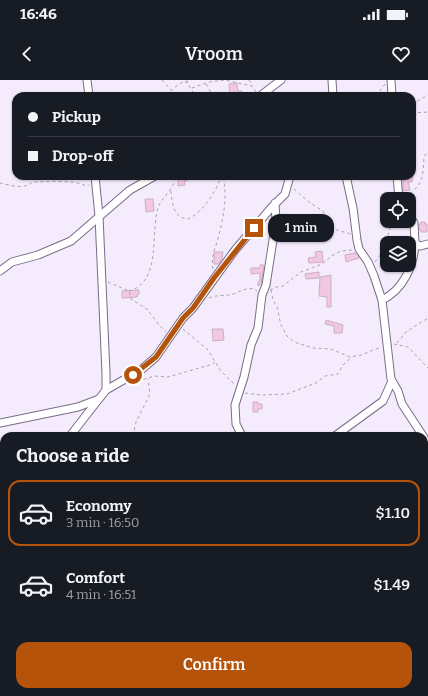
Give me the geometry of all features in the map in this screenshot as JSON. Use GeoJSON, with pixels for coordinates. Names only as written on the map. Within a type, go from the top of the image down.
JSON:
{"type":"FeatureCollection","features":[{"type":"Feature","properties":{"kind":"street"},"geometry":{"type":"LineString","coordinates":[[87,80],[88,92]]}},
{"type":"Feature","properties":{"kind":"street"},"geometry":{"type":"LineString","coordinates":[[264,92],[281,80]]}},
{"type":"Feature","properties":{"kind":"street"},"geometry":{"type":"LineString","coordinates":[[332,80],[333,92]]}},
{"type":"Feature","properties":{"kind":"street"},"geometry":{"type":"LineString","coordinates":[[391,80],[392,92]]}},
{"type":"Feature","properties":{"kind":"street"},"geometry":{"type":"LineString","coordinates":[[95,180],[99,216],[106,390]]}},
{"type":"Feature","properties":{"kind":"street"},"geometry":{"type":"LineString","coordinates":[[0,271],[12,262],[38,255],[70,241],[130,190],[148,180]]}},
{"type":"Feature","properties":{"kind":"street"},"geometry":{"type":"LineString","coordinates":[[73,432],[106,390],[119,384],[150,363],[156,357],[178,325],[193,308],[214,278],[275,203],[285,194],[289,180]]}},
{"type":"Feature","properties":{"kind":"street"},"geometry":{"type":"LineString","coordinates":[[347,180],[359,249],[371,268],[382,300],[386,345],[392,381],[398,391],[403,406],[421,432]]}},
{"type":"Feature","properties":{"kind":"street"},"geometry":{"type":"LineString","coordinates":[[397,180],[398,192]]}},
{"type":"Feature","properties":{"kind":"street"},"geometry":{"type":"LineString","coordinates":[[240,432],[236,424],[235,410],[251,346],[258,328],[262,294],[268,277],[276,221],[275,203]]}},
{"type":"Feature","properties":{"kind":"street"},"geometry":{"type":"LineString","coordinates":[[416,244],[418,246],[428,244]]}},
{"type":"Feature","properties":{"kind":"street"},"geometry":{"type":"LineString","coordinates":[[382,300],[389,297],[407,276],[408,272]]}},
{"type":"Feature","properties":{"kind":"street"},"geometry":{"type":"LineString","coordinates":[[340,432],[383,401],[392,381]]}},
{"type":"Feature","properties":{"kind":"street"},"geometry":{"type":"LineString","coordinates":[[0,423],[78,407],[99,399]]}},
{"type":"Feature","properties":{"kind":"path"},"geometry":{"type":"LineString","coordinates":[[162,80],[164,84],[170,87],[171,91],[184,81],[192,88],[193,92]]}},
{"type":"Feature","properties":{"kind":"path"},"geometry":{"type":"LineString","coordinates":[[192,88],[225,80],[252,86]]}},
{"type":"Feature","properties":{"kind":"path"},"geometry":{"type":"LineString","coordinates":[[250,80],[256,92]]}},
{"type":"Feature","properties":{"kind":"path"},"geometry":{"type":"LineString","coordinates":[[380,92],[387,80]]}},
{"type":"Feature","properties":{"kind":"path"},"geometry":{"type":"LineString","coordinates":[[205,84],[210,92]]}},
{"type":"Feature","properties":{"kind":"path"},"geometry":{"type":"LineString","coordinates":[[416,102],[428,95]]}},
{"type":"Feature","properties":{"kind":"path"},"geometry":{"type":"LineString","coordinates":[[416,113],[428,112]]}},
{"type":"Feature","properties":{"kind":"path"},"geometry":{"type":"LineString","coordinates":[[413,192],[418,188],[423,176],[424,156],[428,153]]}},
{"type":"Feature","properties":{"kind":"path"},"geometry":{"type":"LineString","coordinates":[[102,280],[129,291],[141,285],[147,275],[154,256],[155,229],[159,206],[171,190],[175,180]]}},
{"type":"Feature","properties":{"kind":"path"},"geometry":{"type":"LineString","coordinates":[[171,190],[173,208],[175,212],[179,216],[188,219],[210,200],[220,180]]}},
{"type":"Feature","properties":{"kind":"path"},"geometry":{"type":"LineString","coordinates":[[214,278],[212,262],[225,205],[226,194],[224,180]]}},
{"type":"Feature","properties":{"kind":"path"},"geometry":{"type":"LineString","coordinates":[[289,180],[310,203],[323,211],[333,229],[352,235],[357,240]]}},
{"type":"Feature","properties":{"kind":"path"},"geometry":{"type":"LineString","coordinates":[[0,183],[24,186],[28,186],[32,182],[66,182],[83,184],[86,186],[95,184]]}},
{"type":"Feature","properties":{"kind":"path"},"geometry":{"type":"LineString","coordinates":[[371,268],[384,250],[390,228]]}},
{"type":"Feature","properties":{"kind":"path"},"geometry":{"type":"LineString","coordinates":[[208,298],[215,295],[229,295],[251,288],[262,294],[276,287],[283,286],[301,272],[322,264],[337,253],[359,249]]}},
{"type":"Feature","properties":{"kind":"path"},"geometry":{"type":"LineString","coordinates":[[271,289],[281,325],[289,339],[298,344],[314,348],[340,351],[347,356],[352,357],[396,343],[408,347],[428,368]]}},
{"type":"Feature","properties":{"kind":"path"},"geometry":{"type":"LineString","coordinates":[[129,291],[131,299],[147,309],[170,337]]}},
{"type":"Feature","properties":{"kind":"path"},"geometry":{"type":"LineString","coordinates":[[396,343],[406,332],[428,318]]}},
{"type":"Feature","properties":{"kind":"path"},"geometry":{"type":"LineString","coordinates":[[178,325],[208,350],[223,374],[240,390],[248,395],[287,394],[316,383],[325,376],[338,374],[343,365],[352,357]]}},
{"type":"Feature","properties":{"kind":"path"},"geometry":{"type":"LineString","coordinates":[[119,384],[134,383],[154,376],[168,377],[213,364],[215,361]]}},
{"type":"Feature","properties":{"kind":"path"},"geometry":{"type":"LineString","coordinates":[[134,432],[136,422],[150,394],[148,378]]}},
{"type":"Feature","properties":{"kind":"building"},"geometry":{"type":"Polygon","coordinates":[[[237,83],[238,91],[242,92],[230,92],[229,84],[237,83]]]}},
{"type":"Feature","properties":{"kind":"building"},"geometry":{"type":"Polygon","coordinates":[[[178,180],[187,180],[184,181],[185,185],[178,186],[178,180]]]}},
{"type":"Feature","properties":{"kind":"building"},"geometry":{"type":"Polygon","coordinates":[[[403,180],[412,180],[412,182],[408,182],[410,190],[403,191],[403,180]]]}},
{"type":"Feature","properties":{"kind":"building"},"geometry":{"type":"Polygon","coordinates":[[[145,199],[153,199],[154,211],[146,212],[145,199]]]}},
{"type":"Feature","properties":{"kind":"building"},"geometry":{"type":"Polygon","coordinates":[[[421,222],[425,222],[425,224],[427,224],[427,232],[421,232],[421,230],[419,230],[419,224],[421,224],[421,222]]]}},
{"type":"Feature","properties":{"kind":"building"},"geometry":{"type":"Polygon","coordinates":[[[322,251],[323,262],[309,263],[308,258],[316,257],[315,252],[322,251]]]}},
{"type":"Feature","properties":{"kind":"building"},"geometry":{"type":"Polygon","coordinates":[[[214,252],[223,252],[222,259],[219,264],[214,264],[214,252]]]}},
{"type":"Feature","properties":{"kind":"building"},"geometry":{"type":"Polygon","coordinates":[[[355,253],[359,258],[346,262],[345,255],[355,253]]]}},
{"type":"Feature","properties":{"kind":"building"},"geometry":{"type":"Polygon","coordinates":[[[260,265],[264,265],[261,284],[258,286],[258,282],[260,281],[260,273],[251,274],[251,268],[260,268],[260,265]]]}},
{"type":"Feature","properties":{"kind":"building"},"geometry":{"type":"Polygon","coordinates":[[[319,272],[319,278],[306,279],[305,274],[319,272]]]}},
{"type":"Feature","properties":{"kind":"building"},"geometry":{"type":"Polygon","coordinates":[[[331,275],[331,307],[327,307],[327,297],[319,296],[320,277],[331,275]]]}},
{"type":"Feature","properties":{"kind":"building"},"geometry":{"type":"Polygon","coordinates":[[[139,290],[137,297],[122,298],[122,291],[139,290]]]}},
{"type":"Feature","properties":{"kind":"building"},"geometry":{"type":"Polygon","coordinates":[[[326,320],[343,325],[342,333],[334,333],[334,326],[325,324],[326,320]]]}},
{"type":"Feature","properties":{"kind":"building"},"geometry":{"type":"Polygon","coordinates":[[[212,329],[223,329],[224,340],[213,341],[212,329]]]}},
{"type":"Feature","properties":{"kind":"building"},"geometry":{"type":"Polygon","coordinates":[[[253,402],[262,404],[262,409],[258,409],[258,412],[253,412],[253,402]]]}},
{"type":"Feature","properties":{"kind":"route"},"geometry":{"type":"LineString","coordinates":[[133,375],[156,357],[183,318],[193,308],[214,278],[254,228]]}}]}
